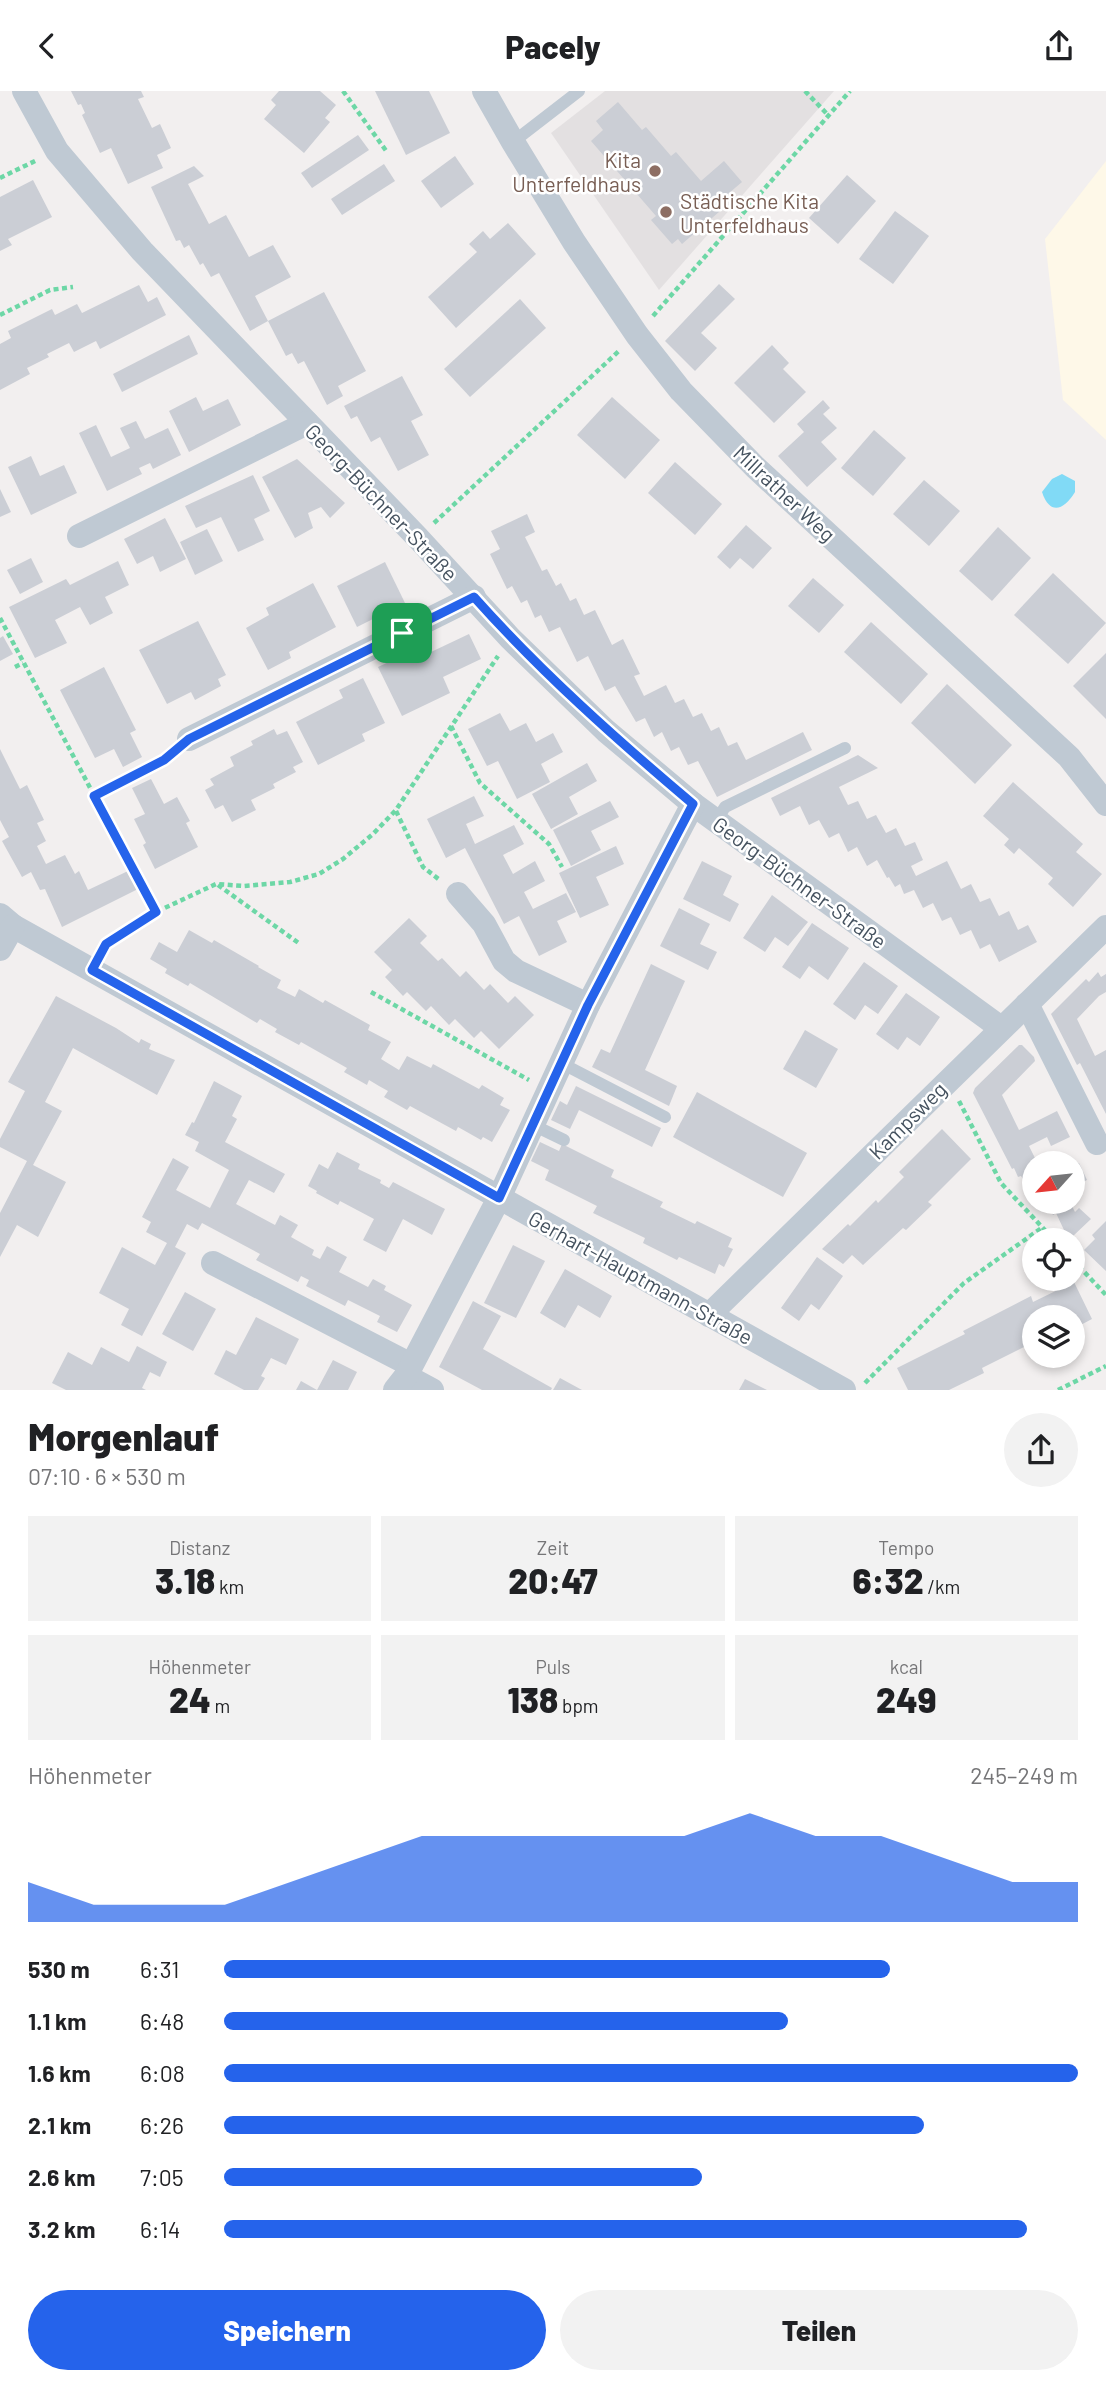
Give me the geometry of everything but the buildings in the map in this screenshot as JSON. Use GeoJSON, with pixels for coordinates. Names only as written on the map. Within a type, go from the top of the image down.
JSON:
{"type":"FeatureCollection","features":[{"type":"Feature","properties":{"kind":"street","name":"Georg-Büchner-Straße"},"geometry":{"type":"LineString","coordinates":[[24,91],[57,151],[142,251],[474,597],[510,638],[606,731],[693,804],[1001,1028]]}},
{"type":"Feature","properties":{"kind":"street","name":"Millrather Weg"},"geometry":{"type":"LineString","coordinates":[[484,91],[574,242],[629,323],[681,391],[755,467],[1069,757],[1106,804]]}},
{"type":"Feature","properties":{"kind":"street"},"geometry":{"type":"LineString","coordinates":[[79,536],[307,423]]}},
{"type":"Feature","properties":{"kind":"street"},"geometry":{"type":"LineString","coordinates":[[189,739],[474,597]]}},
{"type":"Feature","properties":{"kind":"street"},"geometry":{"type":"LineString","coordinates":[[404,1377],[499,1198],[588,1005],[693,804]]}},
{"type":"Feature","properties":{"kind":"street"},"geometry":{"type":"LineString","coordinates":[[458,894],[484,924],[503,961],[516,971],[588,1005]]}},
{"type":"Feature","properties":{"kind":"street"},"geometry":{"type":"LineString","coordinates":[[0,949],[6,920]]}},
{"type":"Feature","properties":{"kind":"street","name":"Gerhart-Hauptmann-Straße"},"geometry":{"type":"LineString","coordinates":[[6,920],[844,1390]]}},
{"type":"Feature","properties":{"kind":"street","name":"Kampsweg"},"geometry":{"type":"LineString","coordinates":[[709,1315],[1106,927]]}},
{"type":"Feature","properties":{"kind":"street"},"geometry":{"type":"LineString","coordinates":[[1027,1004],[1097,1143]]}},
{"type":"Feature","properties":{"kind":"street"},"geometry":{"type":"LineString","coordinates":[[213,1263],[404,1377],[432,1390]]}},
{"type":"Feature","properties":{"kind":"lane"},"geometry":{"type":"LineString","coordinates":[[513,142],[579,91]]}},
{"type":"Feature","properties":{"kind":"lane"},"geometry":{"type":"LineString","coordinates":[[716,821],[725,807],[845,748]]}},
{"type":"Feature","properties":{"kind":"lane"},"geometry":{"type":"LineString","coordinates":[[561,1062],[665,1117]]}},
{"type":"Feature","properties":{"kind":"lane"},"geometry":{"type":"LineString","coordinates":[[533,1125],[564,1140]]}},
{"type":"Feature","properties":{"kind":"path"},"geometry":{"type":"LineString","coordinates":[[344,91],[387,152]]}},
{"type":"Feature","properties":{"kind":"path"},"geometry":{"type":"LineString","coordinates":[[805,91],[828,115]]}},
{"type":"Feature","properties":{"kind":"path"},"geometry":{"type":"LineString","coordinates":[[0,178],[57,151]]}},
{"type":"Feature","properties":{"kind":"path"},"geometry":{"type":"LineString","coordinates":[[0,315],[50,290],[73,287]]}},
{"type":"Feature","properties":{"kind":"path"},"geometry":{"type":"LineString","coordinates":[[0,618],[156,912]]}},
{"type":"Feature","properties":{"kind":"path"},"geometry":{"type":"LineString","coordinates":[[92,970],[106,944],[156,912],[216,884],[244,886],[290,882],[319,874],[343,859],[396,810],[510,638]]}},
{"type":"Feature","properties":{"kind":"path"},"geometry":{"type":"LineString","coordinates":[[15,667],[23,663]]}},
{"type":"Feature","properties":{"kind":"path"},"geometry":{"type":"LineString","coordinates":[[451,726],[480,783],[549,844],[562,867]]}},
{"type":"Feature","properties":{"kind":"path"},"geometry":{"type":"LineString","coordinates":[[94,796],[164,760],[189,739]]}},
{"type":"Feature","properties":{"kind":"path"},"geometry":{"type":"LineString","coordinates":[[396,810],[423,867],[458,894]]}},
{"type":"Feature","properties":{"kind":"path"},"geometry":{"type":"LineString","coordinates":[[216,884],[300,944]]}},
{"type":"Feature","properties":{"kind":"path"},"geometry":{"type":"LineString","coordinates":[[371,992],[548,1091]]}},
{"type":"Feature","properties":{"kind":"path"},"geometry":{"type":"LineString","coordinates":[[857,1390],[964,1283],[1043,1227],[1001,1183],[948,1080]]}},
{"type":"Feature","properties":{"kind":"path"},"geometry":{"type":"LineString","coordinates":[[1085,1273],[1106,1295]]}},
{"type":"Feature","properties":{"kind":"path"},"geometry":{"type":"LineString","coordinates":[[1058,1390],[1106,1366]]}},
{"type":"Feature","properties":{"kind":"shaded area","name":"Städtische Kita Unterfeldhaus"},"geometry":{"type":"Polygon","coordinates":[[[605,91],[834,91],[659,290],[551,133],[605,91]]]}},
{"type":"Feature","properties":{"kind":"shaded area"},"geometry":{"type":"Polygon","coordinates":[[[1106,161],[1106,440],[1063,400],[1045,239],[1106,161]]]}},
{"type":"Feature","properties":{"kind":"water"},"geometry":{"type":"Polygon","coordinates":[[[1062,474],[1075,481],[1075,492],[1066,503],[1057,508],[1049,505],[1042,492],[1052,479],[1062,474]]]}},
{"type":"Feature","properties":{"kind":"place","name":"Kita Unterfeldhaus"},"geometry":{"type":"Point","coordinates":[655,171]}},
{"type":"Feature","properties":{"kind":"place","name":"Städtische Kita Unterfeldhaus"},"geometry":{"type":"Point","coordinates":[666,212]}},
{"type":"Feature","properties":{"kind":"route"},"geometry":{"type":"LineString","coordinates":[[474,597],[510,638],[606,731],[693,804],[588,1005],[499,1198],[92,970],[106,944],[156,912],[94,796],[164,760],[189,739],[402,633],[474,597]]}}]}
